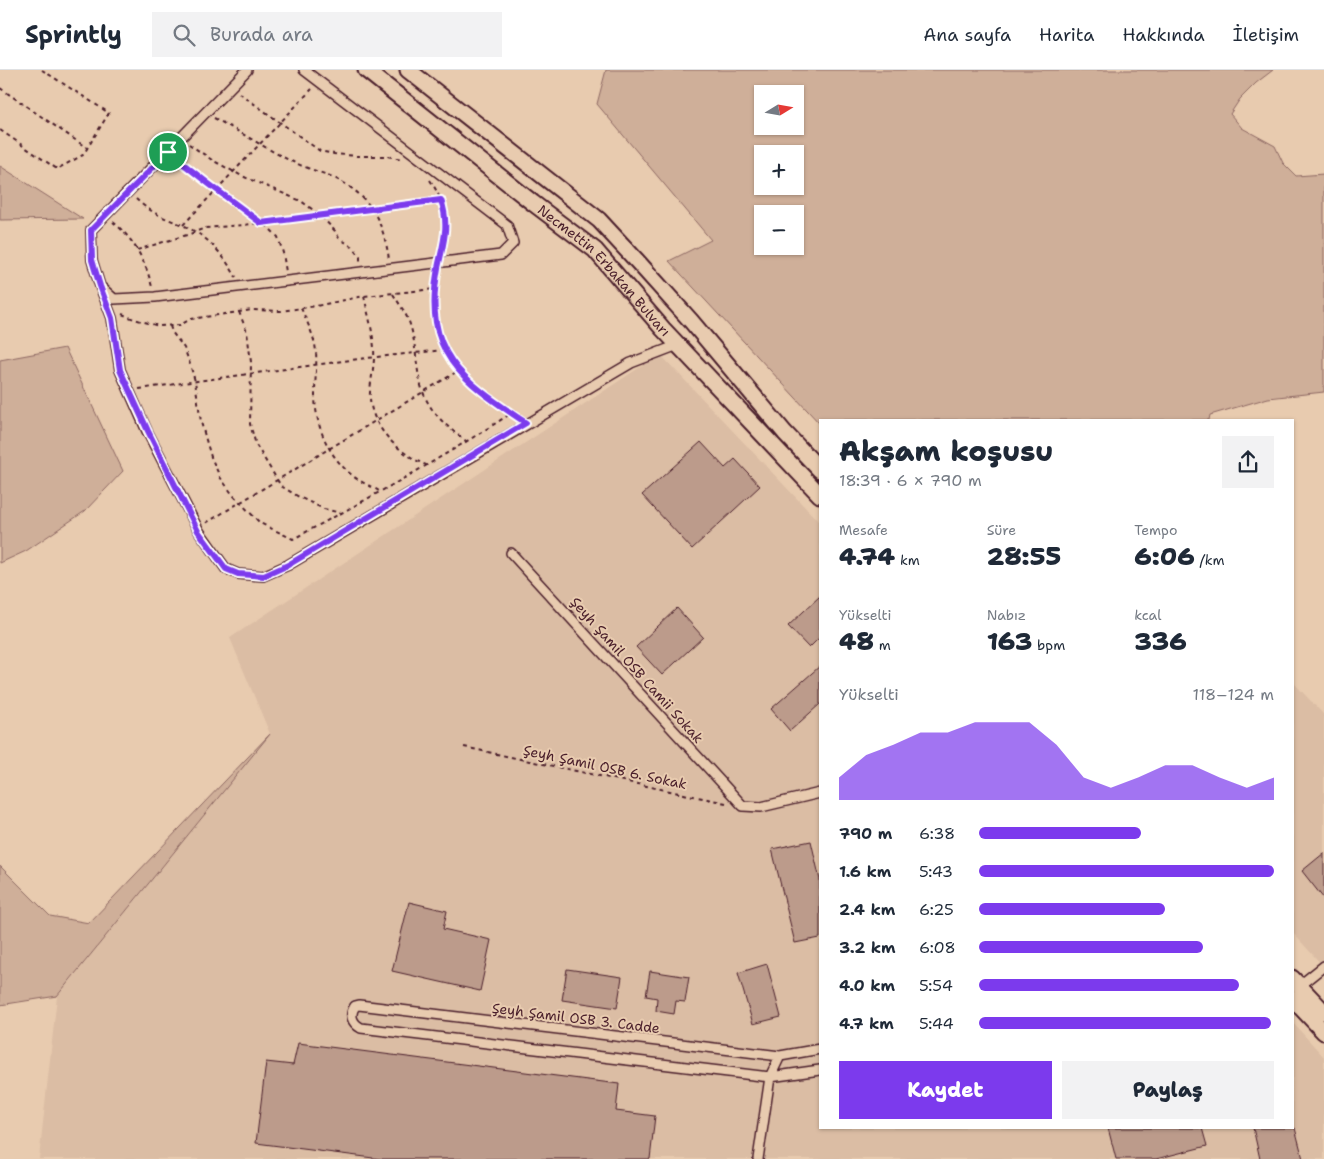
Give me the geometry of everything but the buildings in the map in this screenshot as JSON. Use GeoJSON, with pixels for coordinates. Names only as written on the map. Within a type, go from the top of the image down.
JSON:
{"type":"FeatureCollection","features":[{"type":"Feature","properties":{"kind":"main road","name":"Necmettin Erbakan Bulvarı"},"geometry":{"type":"LineString","coordinates":[[366,70],[595,250],[678,345],[819,494]]}},
{"type":"Feature","properties":{"kind":"main road","name":"Necmettin Erbakan Bulvarı"},"geometry":{"type":"LineString","coordinates":[[408,70],[599,220],[638,261],[785,433],[819,469]]}},
{"type":"Feature","properties":{"kind":"main road"},"geometry":{"type":"LineString","coordinates":[[1295,987],[1324,1012]]}},
{"type":"Feature","properties":{"kind":"main road"},"geometry":{"type":"LineString","coordinates":[[1295,987],[1324,1032]]}},
{"type":"Feature","properties":{"kind":"street"},"geometry":{"type":"LineString","coordinates":[[247,70],[91,230],[92,260],[112,318],[120,370],[148,431],[198,529],[226,569],[238,574],[264,576],[288,565],[631,362],[678,345]]}},
{"type":"Feature","properties":{"kind":"street"},"geometry":{"type":"LineString","coordinates":[[100,286],[114,298],[155,297],[501,255],[513,243],[507,225],[304,70]]}},
{"type":"Feature","properties":{"kind":"street","name":"Şeyh Şamil OSB Camii Sokak"},"geometry":{"type":"LineString","coordinates":[[511,553],[743,806]]}},
{"type":"Feature","properties":{"kind":"street"},"geometry":{"type":"LineString","coordinates":[[743,806],[761,807],[819,793]]}},
{"type":"Feature","properties":{"kind":"street"},"geometry":{"type":"LineString","coordinates":[[1295,987],[1324,966]]}},
{"type":"Feature","properties":{"kind":"street","name":"Şeyh Şamil OSB 3. Cadde"},"geometry":{"type":"LineString","coordinates":[[770,1077],[361,1028],[353,1021],[353,1010],[355,1006],[359,1005],[780,1056],[819,1049]]}},
{"type":"Feature","properties":{"kind":"street"},"geometry":{"type":"LineString","coordinates":[[758,1159],[770,1077],[780,1056]]}},
{"type":"Feature","properties":{"kind":"street"},"geometry":{"type":"LineString","coordinates":[[770,1077],[819,1070]]}},
{"type":"Feature","properties":{"kind":"path"},"geometry":{"type":"LineString","coordinates":[[0,130],[57,169],[83,155],[109,113],[42,70]]}},
{"type":"Feature","properties":{"kind":"path"},"geometry":{"type":"LineString","coordinates":[[182,225],[319,81]]}},
{"type":"Feature","properties":{"kind":"path"},"geometry":{"type":"LineString","coordinates":[[231,87],[320,152],[357,156],[387,156],[403,159]]}},
{"type":"Feature","properties":{"kind":"path"},"geometry":{"type":"LineString","coordinates":[[0,88],[87,148]]}},
{"type":"Feature","properties":{"kind":"path"},"geometry":{"type":"LineString","coordinates":[[206,113],[292,162],[332,177],[352,188],[368,203],[379,220],[390,268]]}},
{"type":"Feature","properties":{"kind":"path"},"geometry":{"type":"LineString","coordinates":[[181,138],[212,160],[242,176],[301,201],[320,215],[339,238],[354,248],[360,258],[361,271]]}},
{"type":"Feature","properties":{"kind":"path"},"geometry":{"type":"LineString","coordinates":[[168,152],[268,227],[278,237],[283,253],[287,280]]}},
{"type":"Feature","properties":{"kind":"path"},"geometry":{"type":"LineString","coordinates":[[431,181],[444,210],[446,233],[435,289],[434,313],[439,336],[445,350],[459,371],[472,384],[526,423]]}},
{"type":"Feature","properties":{"kind":"path"},"geometry":{"type":"LineString","coordinates":[[129,192],[153,212],[196,232],[215,248],[237,278],[237,286]]}},
{"type":"Feature","properties":{"kind":"path"},"geometry":{"type":"LineString","coordinates":[[137,250],[205,228],[261,223],[441,200]]}},
{"type":"Feature","properties":{"kind":"path"},"geometry":{"type":"LineString","coordinates":[[105,216],[118,226],[134,244],[144,261],[155,297]]}},
{"type":"Feature","properties":{"kind":"path"},"geometry":{"type":"LineString","coordinates":[[114,298],[122,314],[158,326],[170,326],[180,325],[191,319],[252,310],[281,311],[364,296],[435,289]]}},
{"type":"Feature","properties":{"kind":"path"},"geometry":{"type":"LineString","coordinates":[[392,293],[407,316],[411,328],[416,365],[426,400],[441,421],[466,441]]}},
{"type":"Feature","properties":{"kind":"path"},"geometry":{"type":"LineString","coordinates":[[364,296],[372,329],[375,357],[370,394],[373,411],[381,429],[390,441],[402,451],[426,465]]}},
{"type":"Feature","properties":{"kind":"path"},"geometry":{"type":"LineString","coordinates":[[301,308],[309,325],[316,351],[315,396],[318,420],[325,443],[333,456],[353,476],[379,492]]}},
{"type":"Feature","properties":{"kind":"path"},"geometry":{"type":"LineString","coordinates":[[240,312],[247,332],[251,373],[250,424],[256,445],[281,486],[299,497],[341,513]]}},
{"type":"Feature","properties":{"kind":"path"},"geometry":{"type":"LineString","coordinates":[[170,326],[190,361],[196,381],[201,422],[211,458],[220,477],[233,495],[260,523],[293,539],[426,465],[511,413]]}},
{"type":"Feature","properties":{"kind":"path"},"geometry":{"type":"LineString","coordinates":[[129,390],[316,364],[445,350]]}},
{"type":"Feature","properties":{"kind":"path"},"geometry":{"type":"LineString","coordinates":[[198,529],[459,371]]}},
{"type":"Feature","properties":{"kind":"path","name":"Şeyh Şamil OSB 6. Sokak"},"geometry":{"type":"LineString","coordinates":[[464,747],[743,806]]}},
{"type":"Feature","properties":{"kind":"shaded area"},"geometry":{"type":"Polygon","coordinates":[[[606,70],[1273,70],[1240,99],[1230,114],[1242,128],[1275,146],[1283,163],[1296,176],[1324,174],[1324,392],[1268,398],[1210,415],[1209,419],[819,419],[819,423],[669,261],[711,240],[597,104],[606,70]]]}},
{"type":"Feature","properties":{"kind":"shaded area"},"geometry":{"type":"Polygon","coordinates":[[[0,166],[83,219],[0,220],[0,166]]]}},
{"type":"Feature","properties":{"kind":"shaded area"},"geometry":{"type":"Polygon","coordinates":[[[65,348],[123,471],[85,511],[26,551],[0,563],[0,360],[65,348]]]}},
{"type":"Feature","properties":{"kind":"shaded area"},"geometry":{"type":"Polygon","coordinates":[[[660,354],[819,522],[819,1129],[1294,1129],[1294,1024],[1324,1057],[1324,1159],[39,1159],[57,996],[270,734],[230,638],[660,354]]]}},
{"type":"Feature","properties":{"kind":"shaded area"},"geometry":{"type":"Polygon","coordinates":[[[1294,683],[1324,715],[1324,967],[1294,934],[1294,683]]]}},
{"type":"Feature","properties":{"kind":"shaded area"},"geometry":{"type":"Polygon","coordinates":[[[270,734],[57,996],[0,1005],[0,866],[50,916],[89,923],[270,734]]]}},
{"type":"Feature","properties":{"kind":"route"},"geometry":{"type":"LineString","coordinates":[[168,152],[261,223],[441,200],[446,233],[435,289],[434,313],[439,336],[445,350],[459,371],[472,384],[490,399],[526,423],[348,531],[288,565],[264,576],[238,574],[226,569],[198,531],[120,370],[112,318],[92,260],[91,230],[168,152]]}}]}
